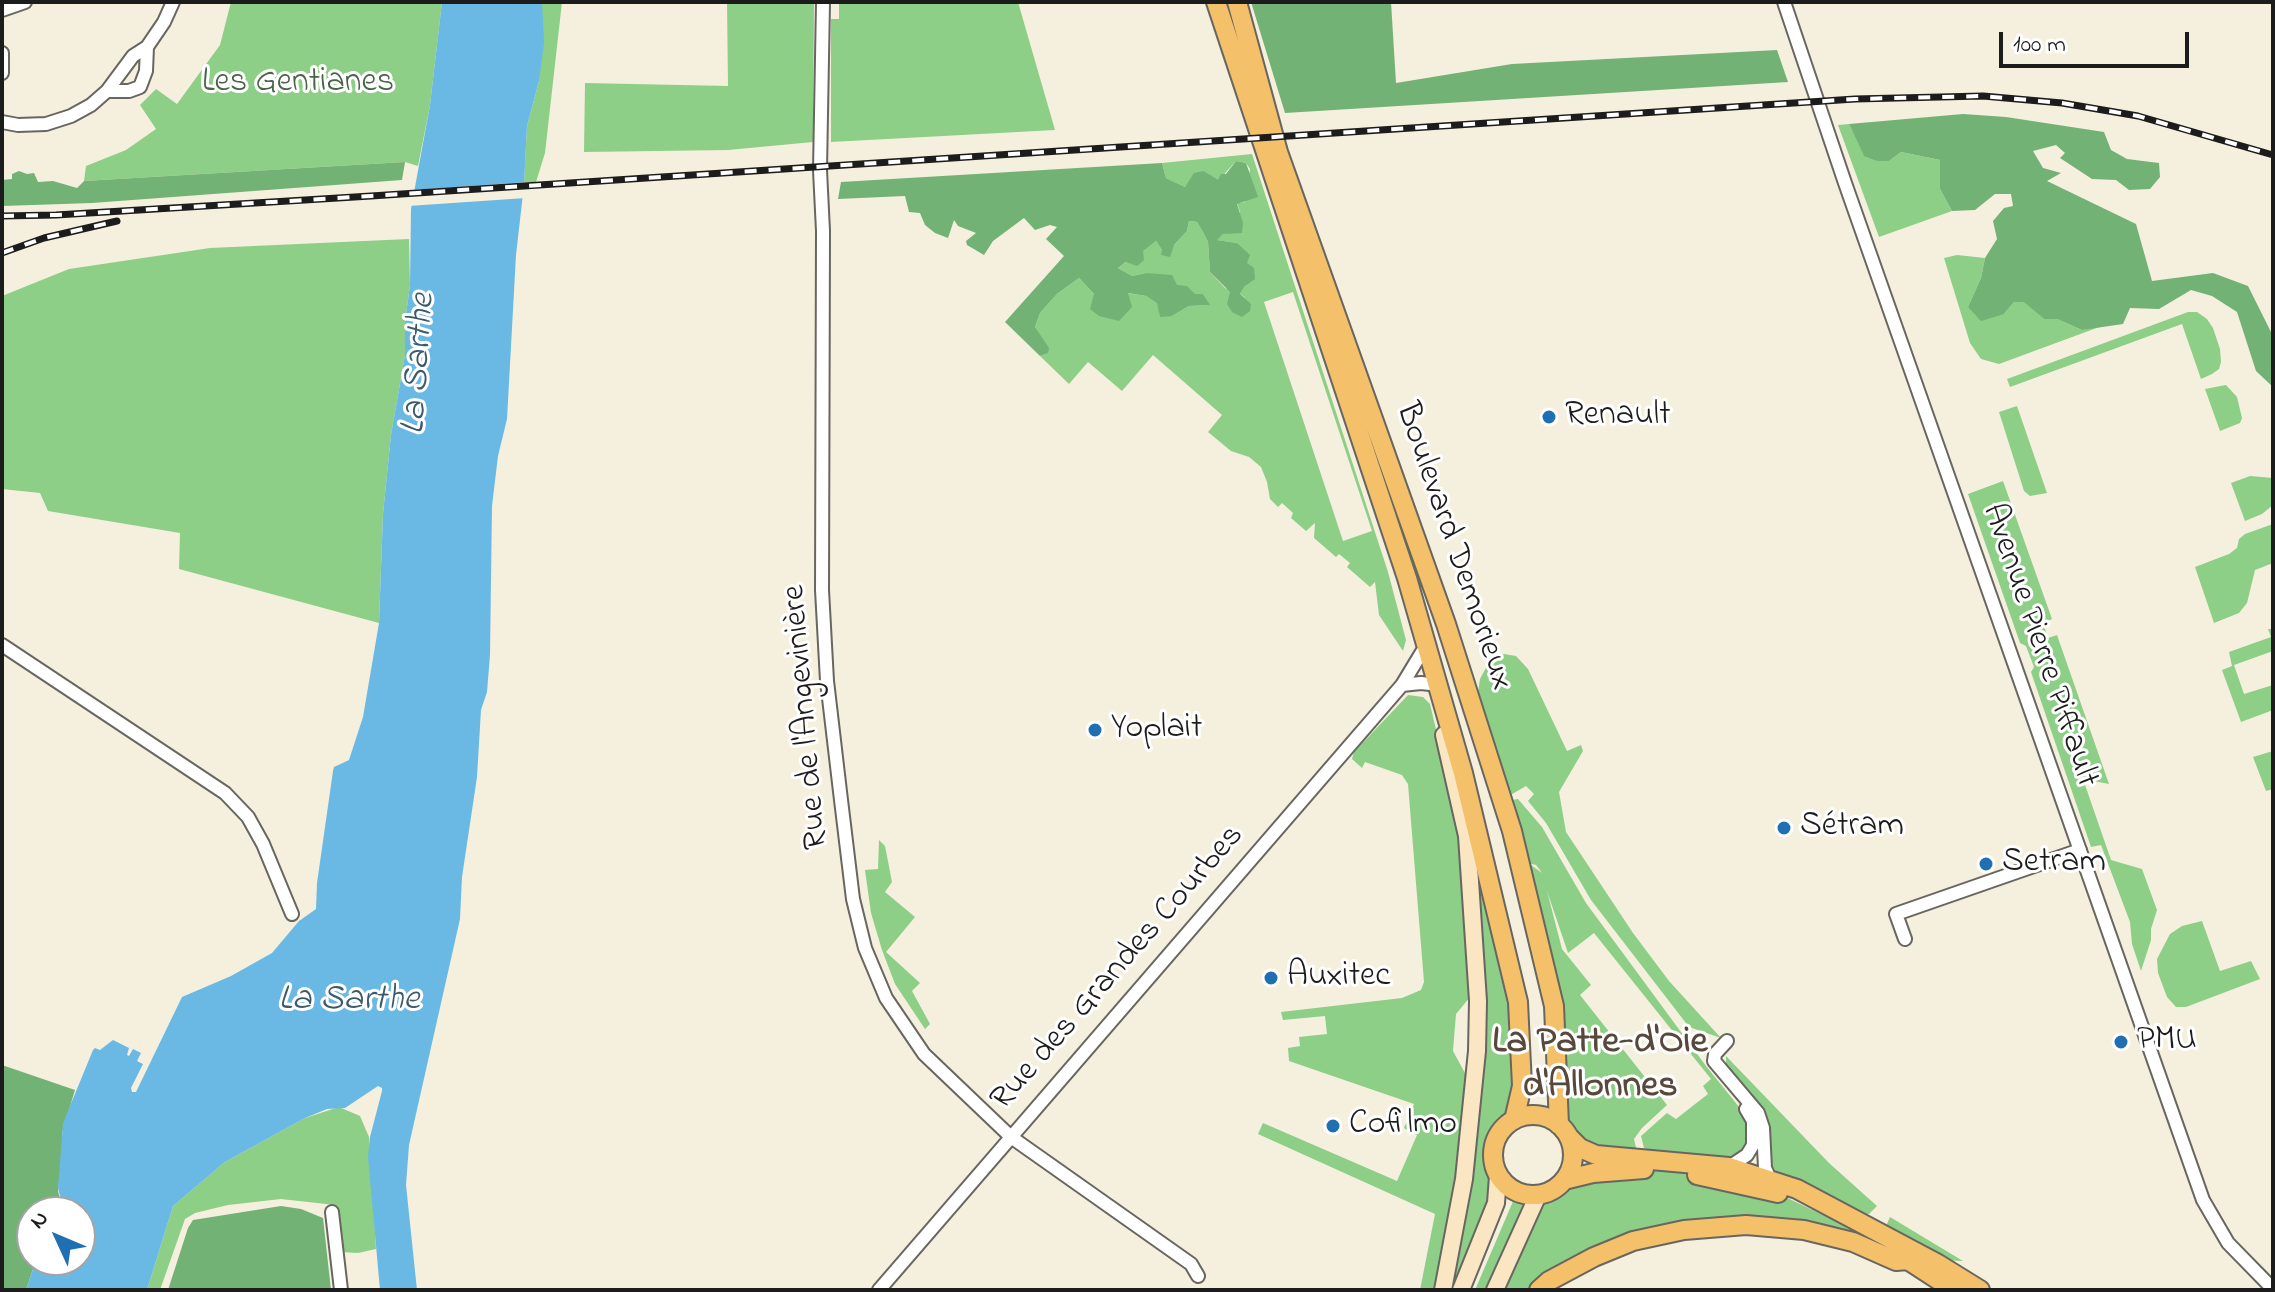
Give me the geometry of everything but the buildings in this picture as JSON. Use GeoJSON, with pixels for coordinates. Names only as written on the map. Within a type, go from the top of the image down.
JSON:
{"type":"FeatureCollection","features":[{"type":"Feature","properties":{"kind":"main road","name":"Boulevard Demorieux"},"geometry":{"type":"LineString","coordinates":[[1216,2],[1407,578],[1505,941],[1518,1002],[1522,1086],[1514,1120]]}},
{"type":"Feature","properties":{"kind":"main road","name":"Boulevard Demorieux"},"geometry":{"type":"LineString","coordinates":[[1237,2],[1278,152],[1446,624],[1512,831],[1554,1006],[1564,1131]]}},
{"type":"Feature","properties":{"kind":"main road"},"geometry":{"type":"LineString","coordinates":[[1407,578],[1422,652],[1436,684],[1467,836],[1478,1001],[1477,1051],[1464,1179],[1443,1290]]}},
{"type":"Feature","properties":{"kind":"main road"},"geometry":{"type":"LineString","coordinates":[[1461,1290],[1496,1203],[1498,1176],[1493,1160],[1494,1144],[1502,1130],[1514,1120],[1537,1114],[1564,1131],[1580,1148],[1596,1155],[1729,1167],[1797,1189],[1878,1230],[1980,1290]]}},
{"type":"Feature","properties":{"kind":"main road"},"geometry":{"type":"LineString","coordinates":[[1498,1176],[1511,1189],[1527,1195],[1553,1190],[1564,1180],[1571,1167],[1573,1151],[1564,1131]]}},
{"type":"Feature","properties":{"kind":"main road"},"geometry":{"type":"LineString","coordinates":[[1564,1180],[1636,1168],[1707,1176],[1775,1192],[1877,1241],[1954,1290]]}},
{"type":"Feature","properties":{"kind":"main road"},"geometry":{"type":"LineString","coordinates":[[1495,1290],[1538,1195]]}},
{"type":"Feature","properties":{"kind":"main road"},"geometry":{"type":"LineString","coordinates":[[1539,1290],[1549,1281],[1594,1257],[1633,1241],[1684,1230],[1730,1226],[1804,1230],[1853,1242],[1896,1261],[1908,1260]]}},
{"type":"Feature","properties":{"kind":"street"},"geometry":{"type":"LineString","coordinates":[[2,10],[25,2]]}},
{"type":"Feature","properties":{"kind":"street"},"geometry":{"type":"LineString","coordinates":[[2,122],[46,124],[91,105],[107,91],[133,56],[147,47],[173,2]]}},
{"type":"Feature","properties":{"kind":"street","name":"Rue de l'Angevinière"},"geometry":{"type":"LineString","coordinates":[[823,2],[820,170],[823,231],[822,590],[827,681],[853,899],[865,948],[886,998],[924,1054],[1011,1137],[1191,1264],[1198,1276]]}},
{"type":"Feature","properties":{"kind":"street","name":"Avenue Pierre Piffault"},"geometry":{"type":"LineString","coordinates":[[1784,2],[2203,1200],[2228,1243],[2273,1289]]}},
{"type":"Feature","properties":{"kind":"street"},"geometry":{"type":"LineString","coordinates":[[107,91],[129,91],[140,87],[146,71],[147,47]]}},
{"type":"Feature","properties":{"kind":"street"},"geometry":{"type":"LineString","coordinates":[[2,53],[2,73]]}},
{"type":"Feature","properties":{"kind":"street"},"geometry":{"type":"LineString","coordinates":[[2,645],[225,793],[256,830],[292,914]]}},
{"type":"Feature","properties":{"kind":"street","name":"Rue des Grandes Courbes"},"geometry":{"type":"LineString","coordinates":[[879,1290],[1402,685],[1422,652]]}},
{"type":"Feature","properties":{"kind":"street"},"geometry":{"type":"LineString","coordinates":[[1402,685],[1436,684]]}},
{"type":"Feature","properties":{"kind":"street"},"geometry":{"type":"LineString","coordinates":[[1905,939],[1896,914],[2080,850]]}},
{"type":"Feature","properties":{"kind":"street"},"geometry":{"type":"LineString","coordinates":[[1727,1041],[1715,1054],[1714,1061],[1753,1106],[1761,1120],[1765,1168],[1770,1179]]}},
{"type":"Feature","properties":{"kind":"street"},"geometry":{"type":"LineString","coordinates":[[1729,1167],[1747,1155],[1754,1140],[1753,1121],[1736,1088]]}},
{"type":"Feature","properties":{"kind":"street"},"geometry":{"type":"LineString","coordinates":[[332,1212],[341,1290]]}},
{"type":"Feature","properties":{"kind":"green space","name":"Les Gentianes"},"geometry":{"type":"Polygon","coordinates":[[[231,2],[442,2],[430,105],[418,166],[405,162],[84,181],[86,166],[126,150],[156,129],[140,105],[156,89],[177,104],[220,45],[231,2]]]}},
{"type":"Feature","properties":{"kind":"green space"},"geometry":{"type":"Polygon","coordinates":[[[542,2],[562,2],[545,153],[536,182],[524,183],[527,126],[539,81],[542,2]]]}},
{"type":"Feature","properties":{"kind":"green space"},"geometry":{"type":"Polygon","coordinates":[[[727,2],[814,2],[813,142],[728,150],[584,152],[585,83],[728,86],[727,2]]]}},
{"type":"Feature","properties":{"kind":"green space"},"geometry":{"type":"Polygon","coordinates":[[[839,2],[1018,2],[1055,130],[831,142],[831,19],[839,19],[839,2]]]}},
{"type":"Feature","properties":{"kind":"green space"},"geometry":{"type":"Polygon","coordinates":[[[1251,2],[1391,2],[1396,83],[1512,64],[1777,50],[1788,82],[1285,113],[1251,2]]]}},
{"type":"Feature","properties":{"kind":"green space"},"geometry":{"type":"Polygon","coordinates":[[[1963,114],[2006,117],[2104,132],[2111,150],[2127,159],[2159,163],[2160,177],[2150,189],[2129,190],[2116,180],[2092,179],[2060,158],[2065,153],[2056,145],[2033,151],[2043,168],[2061,173],[2047,181],[2136,224],[2152,281],[2213,273],[2248,286],[2271,332],[2273,387],[2256,371],[2237,312],[2212,296],[2191,290],[2159,309],[2130,308],[2123,324],[2082,330],[2057,319],[2044,319],[2024,302],[2014,302],[2004,314],[1981,321],[1968,307],[1981,278],[1985,258],[1997,239],[1993,221],[2004,208],[2013,206],[2011,194],[1995,194],[1975,210],[1952,211],[1940,189],[1940,160],[1901,152],[1889,161],[1864,156],[1849,124],[1963,114]]]}},
{"type":"Feature","properties":{"kind":"green space"},"geometry":{"type":"Polygon","coordinates":[[[1849,124],[1864,155],[1889,161],[1901,152],[1940,160],[1940,189],[1952,211],[1879,237],[1838,125],[1849,124]]]}},
{"type":"Feature","properties":{"kind":"green space"},"geometry":{"type":"Polygon","coordinates":[[[1252,154],[1388,572],[1406,640],[1403,651],[1379,615],[1375,582],[1370,587],[1347,567],[1350,563],[1339,554],[1336,557],[1314,538],[1315,523],[1306,531],[1291,518],[1293,513],[1282,503],[1278,507],[1270,499],[1261,467],[1249,457],[1231,451],[1208,432],[1222,415],[1153,355],[1122,391],[1088,362],[1069,384],[1040,356],[1047,353],[1035,327],[1040,313],[1057,294],[1079,278],[1094,294],[1146,296],[1158,303],[1160,316],[1172,316],[1189,306],[1209,305],[1203,294],[1195,295],[1146,273],[1132,276],[1118,268],[1156,241],[1162,250],[1174,245],[1187,231],[1189,221],[1197,222],[1208,242],[1210,272],[1225,288],[1246,298],[1240,294],[1245,286],[1247,263],[1237,243],[1216,240],[1223,234],[1233,232],[1240,212],[1237,203],[1245,202],[1250,169],[1246,163],[1236,161],[1218,181],[1204,171],[1185,187],[1166,178],[1162,163],[1252,154]],[[1293,292],[1264,302],[1343,541],[1372,531],[1293,292]]]}},
{"type":"Feature","properties":{"kind":"green space"},"geometry":{"type":"Polygon","coordinates":[[[1236,161],[1246,163],[1258,197],[1237,204],[1243,223],[1242,233],[1223,234],[1217,240],[1237,243],[1250,255],[1247,263],[1254,268],[1255,279],[1240,294],[1251,304],[1250,311],[1242,317],[1232,312],[1227,304],[1230,292],[1210,272],[1208,242],[1197,222],[1189,221],[1187,231],[1174,245],[1170,257],[1161,255],[1162,250],[1156,241],[1143,251],[1144,260],[1137,266],[1126,262],[1118,268],[1132,276],[1146,273],[1172,275],[1177,285],[1187,286],[1195,294],[1203,294],[1210,305],[1189,306],[1172,316],[1160,317],[1157,303],[1146,296],[1128,293],[1132,307],[1119,321],[1099,316],[1090,309],[1094,294],[1079,278],[1057,294],[1040,313],[1035,327],[1049,348],[1048,353],[1040,356],[1005,322],[1064,256],[1046,239],[1057,227],[1050,225],[1035,230],[1024,218],[993,241],[984,255],[967,245],[966,241],[976,233],[958,226],[954,220],[948,238],[935,233],[925,225],[920,213],[909,212],[905,196],[838,199],[841,182],[1162,163],[1166,178],[1185,187],[1194,173],[1204,171],[1218,180],[1236,161]]]}},
{"type":"Feature","properties":{"kind":"green space"},"geometry":{"type":"Polygon","coordinates":[[[405,162],[402,180],[92,203],[2,206],[2,180],[12,179],[12,174],[19,171],[34,173],[38,182],[53,181],[77,188],[84,181],[405,162]]]}},
{"type":"Feature","properties":{"kind":"green space"},"geometry":{"type":"Polygon","coordinates":[[[409,239],[410,285],[405,355],[391,435],[383,514],[379,623],[179,569],[180,533],[48,511],[40,493],[2,489],[2,296],[69,269],[210,248],[409,239]]]}},
{"type":"Feature","properties":{"kind":"green space"},"geometry":{"type":"Polygon","coordinates":[[[1957,255],[1985,258],[1981,278],[1968,307],[2004,314],[2014,302],[2025,302],[2044,319],[2057,319],[2082,330],[2102,326],[1999,364],[1981,359],[1970,343],[1944,258],[1957,255]]]}},
{"type":"Feature","properties":{"kind":"green space"},"geometry":{"type":"Polygon","coordinates":[[[2188,312],[2197,312],[2207,319],[2220,349],[2219,369],[2201,379],[2182,324],[2010,387],[2007,379],[2188,312]]]}},
{"type":"Feature","properties":{"kind":"green space"},"geometry":{"type":"Polygon","coordinates":[[[2226,385],[2237,397],[2242,418],[2240,423],[2220,431],[2205,389],[2226,385]]]}},
{"type":"Feature","properties":{"kind":"green space"},"geometry":{"type":"Polygon","coordinates":[[[2017,406],[2047,493],[2030,496],[2024,491],[1999,412],[2017,406]]]}},
{"type":"Feature","properties":{"kind":"green space"},"geometry":{"type":"Polygon","coordinates":[[[2250,476],[2273,478],[2273,505],[2245,521],[2231,483],[2250,476]]]}},
{"type":"Feature","properties":{"kind":"green space"},"geometry":{"type":"Polygon","coordinates":[[[2003,481],[2052,619],[2043,623],[2048,638],[2057,635],[2109,784],[2083,779],[2111,860],[2142,869],[2157,910],[2141,971],[2132,944],[2130,922],[2101,845],[2091,847],[2031,672],[2034,667],[2026,646],[2020,643],[1968,494],[2003,481]]]}},
{"type":"Feature","properties":{"kind":"green space"},"geometry":{"type":"Polygon","coordinates":[[[2273,524],[2273,563],[2255,570],[2247,603],[2239,613],[2214,623],[2195,567],[2229,554],[2237,548],[2239,539],[2245,534],[2273,524]]]}},
{"type":"Feature","properties":{"kind":"green space"},"geometry":{"type":"Polygon","coordinates":[[[2268,629],[2273,629],[2273,651],[2234,665],[2244,694],[2273,685],[2273,710],[2241,722],[2222,670],[2232,666],[2229,652],[2271,637],[2268,629]]]}},
{"type":"Feature","properties":{"kind":"green space"},"geometry":{"type":"Polygon","coordinates":[[[1495,656],[1516,656],[1528,669],[1567,751],[1581,745],[1583,751],[1559,792],[1566,832],[1669,981],[1721,1038],[1689,1027],[1591,900],[1546,823],[1528,801],[1534,794],[1526,786],[1502,800],[1475,711],[1480,679],[1495,656]]]}},
{"type":"Feature","properties":{"kind":"green space"},"geometry":{"type":"Polygon","coordinates":[[[1408,695],[1423,697],[1430,704],[1442,755],[1462,853],[1471,996],[1456,1014],[1453,1051],[1466,1075],[1458,1161],[1442,1265],[1435,1290],[1420,1290],[1435,1214],[1258,1134],[1263,1123],[1397,1181],[1417,1135],[1404,1128],[1414,1104],[1289,1061],[1288,1048],[1300,1046],[1299,1037],[1327,1034],[1325,1016],[1283,1020],[1281,1012],[1402,998],[1421,990],[1424,982],[1408,784],[1402,775],[1365,762],[1362,768],[1352,759],[1354,752],[1408,695]]]}},
{"type":"Feature","properties":{"kind":"green space"},"geometry":{"type":"Polygon","coordinates":[[[2273,751],[2273,789],[2266,791],[2253,757],[2273,751]]]}},
{"type":"Feature","properties":{"kind":"green space"},"geometry":{"type":"Polygon","coordinates":[[[1518,799],[1542,827],[1586,903],[1748,1118],[1748,1142],[1744,1150],[1729,1160],[1654,1153],[1644,1148],[1641,1136],[1667,1113],[1676,1119],[1708,1094],[1703,1086],[1711,1079],[1594,933],[1568,953],[1547,891],[1562,949],[1591,985],[1580,995],[1667,1105],[1634,1139],[1637,1152],[1596,1155],[1564,1130],[1554,1006],[1526,866],[1531,865],[1542,873],[1536,865],[1523,862],[1507,801],[1518,799]]]}},
{"type":"Feature","properties":{"kind":"green space"},"geometry":{"type":"Polygon","coordinates":[[[1467,836],[1491,888],[1522,1086],[1508,1124],[1494,1144],[1493,1160],[1498,1176],[1461,1290],[1443,1290],[1477,1052],[1467,836]]]}},
{"type":"Feature","properties":{"kind":"green space"},"geometry":{"type":"Polygon","coordinates":[[[879,840],[885,846],[892,882],[885,892],[915,917],[886,952],[920,983],[912,991],[930,1024],[925,1029],[895,984],[871,913],[865,870],[878,869],[879,840]]]}},
{"type":"Feature","properties":{"kind":"green space"},"geometry":{"type":"Polygon","coordinates":[[[2202,921],[2220,971],[2251,961],[2260,979],[2186,1007],[2176,1007],[2167,997],[2158,973],[2157,959],[2170,934],[2182,926],[2202,921]]]}},
{"type":"Feature","properties":{"kind":"green space"},"geometry":{"type":"Polygon","coordinates":[[[1726,1056],[1829,1163],[1877,1206],[1869,1214],[1855,1214],[1777,1175],[1747,1099],[1748,1092],[1726,1065],[1726,1056]]]}},
{"type":"Feature","properties":{"kind":"green space"},"geometry":{"type":"Polygon","coordinates":[[[2,1065],[75,1090],[62,1133],[59,1196],[16,1196],[16,1276],[31,1276],[26,1290],[2,1290],[2,1065]]]}},
{"type":"Feature","properties":{"kind":"green space"},"geometry":{"type":"Polygon","coordinates":[[[339,1107],[360,1116],[369,1137],[376,1249],[358,1253],[340,1252],[335,1205],[281,1199],[228,1205],[195,1213],[185,1219],[160,1290],[147,1290],[173,1206],[225,1162],[305,1118],[339,1107]]]}},
{"type":"Feature","properties":{"kind":"green space"},"geometry":{"type":"Polygon","coordinates":[[[1636,1168],[1707,1176],[1775,1192],[1877,1241],[1908,1260],[1804,1230],[1633,1241],[1539,1290],[1475,1290],[1517,1192],[1538,1195],[1559,1186],[1636,1168]]]}},
{"type":"Feature","properties":{"kind":"green space"},"geometry":{"type":"Polygon","coordinates":[[[281,1206],[301,1209],[323,1218],[331,1290],[168,1290],[193,1220],[281,1206]]]}},
{"type":"Feature","properties":{"kind":"green space"},"geometry":{"type":"Polygon","coordinates":[[[1890,1217],[1963,1261],[1940,1260],[1893,1236],[1886,1226],[1890,1217]]]}},
{"type":"Feature","properties":{"kind":"water","name":"La Sarthe"},"geometry":{"type":"Polygon","coordinates":[[[442,2],[542,2],[544,43],[539,81],[527,126],[507,419],[498,456],[492,506],[487,692],[481,710],[477,777],[462,877],[460,919],[409,1145],[406,1185],[417,1290],[380,1290],[368,1157],[382,1091],[378,1086],[345,1108],[327,1109],[305,1118],[225,1162],[173,1206],[147,1290],[26,1290],[31,1276],[96,1276],[96,1196],[60,1196],[58,1188],[63,1123],[93,1050],[100,1050],[113,1040],[129,1048],[129,1056],[133,1049],[141,1053],[137,1061],[143,1064],[131,1088],[132,1092],[136,1092],[182,997],[231,976],[272,953],[299,921],[316,909],[333,771],[334,767],[349,760],[363,717],[379,623],[383,514],[391,435],[405,355],[411,209],[430,105],[442,2]]]}},
{"type":"Feature","properties":{"kind":"pier"},"geometry":{"type":"Polygon","coordinates":[[[528,182],[526,198],[408,206],[412,190],[528,182]]]}},
{"type":"Feature","properties":{"kind":"railway"},"geometry":{"type":"LineString","coordinates":[[2,216],[371,196],[1855,99],[1983,96],[2062,103],[2138,116],[2273,155]]}},
{"type":"Feature","properties":{"kind":"railway"},"geometry":{"type":"LineString","coordinates":[[2,253],[44,238],[117,221]]}},
{"type":"Feature","properties":{"kind":"place","name":"Renault"},"geometry":{"type":"Point","coordinates":[1549,417]}},
{"type":"Feature","properties":{"kind":"place","name":"Yoplait"},"geometry":{"type":"Point","coordinates":[1095,730]}},
{"type":"Feature","properties":{"kind":"place","name":"Sétram"},"geometry":{"type":"Point","coordinates":[1784,828]}},
{"type":"Feature","properties":{"kind":"place","name":"Setram"},"geometry":{"type":"Point","coordinates":[1986,864]}},
{"type":"Feature","properties":{"kind":"place","name":"Auxitec"},"geometry":{"type":"Point","coordinates":[1271,978]}},
{"type":"Feature","properties":{"kind":"place","name":"PMU"},"geometry":{"type":"Point","coordinates":[2121,1042]}},
{"type":"Feature","properties":{"kind":"place","name":"Cofilmo"},"geometry":{"type":"Point","coordinates":[1333,1126]}},
{"type":"Feature","properties":{"kind":"district","name":"La Patte-d'Oie d'Allonnes"},"geometry":{"type":"Point","coordinates":[1600,1067]}}]}
